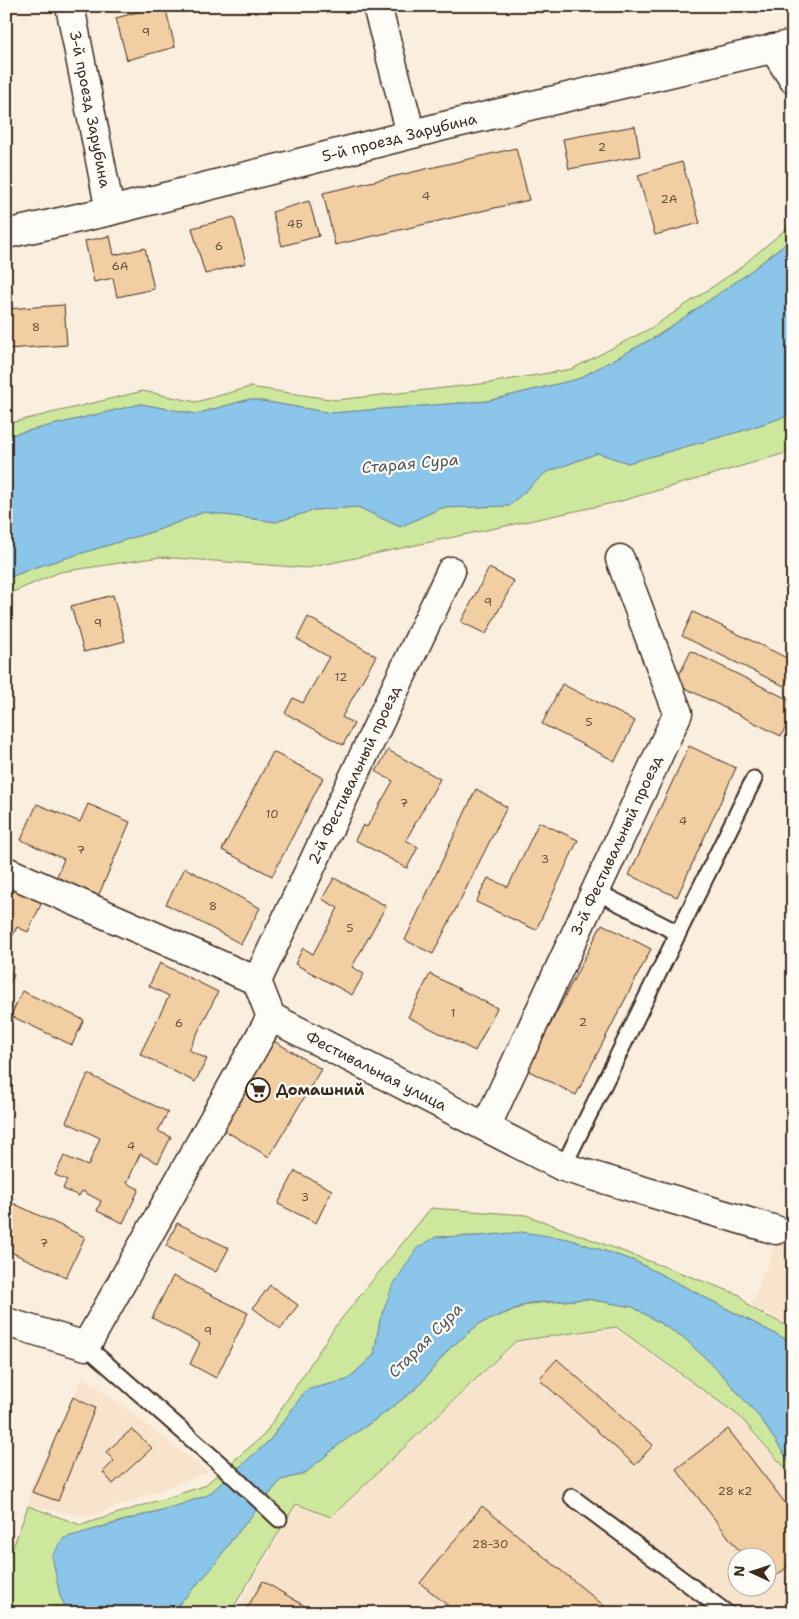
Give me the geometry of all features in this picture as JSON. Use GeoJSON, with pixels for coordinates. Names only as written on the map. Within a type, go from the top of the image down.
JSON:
{"type":"FeatureCollection","features":[{"type":"Feature","properties":{"kind":"street","name":"3-й проезд Зарубина"},"geometry":{"type":"LineString","coordinates":[[70,6],[110,211]]}},
{"type":"Feature","properties":{"kind":"street"},"geometry":{"type":"LineString","coordinates":[[377,6],[412,134]]}},
{"type":"Feature","properties":{"kind":"street","name":"5-й проезд Зарубина"},"geometry":{"type":"LineString","coordinates":[[6,234],[110,211],[412,134],[783,46]]}},
{"type":"Feature","properties":{"kind":"street"},"geometry":{"type":"LineString","coordinates":[[783,46],[793,79]]}},
{"type":"Feature","properties":{"kind":"street","name":"3-й Фестивальный проезд"},"geometry":{"type":"LineString","coordinates":[[486,1127],[678,713],[620,559]]}},
{"type":"Feature","properties":{"kind":"street","name":"2-й Фестивальный проезд"},"geometry":{"type":"LineString","coordinates":[[257,980],[452,571]]}},
{"type":"Feature","properties":{"kind":"street"},"geometry":{"type":"LineString","coordinates":[[6,871],[257,980],[270,1017],[86,1346],[6,1322]]}},
{"type":"Feature","properties":{"kind":"street","name":"Фестивальная улица"},"geometry":{"type":"LineString","coordinates":[[270,1017],[563,1166],[781,1232]]}},
{"type":"Feature","properties":{"kind":"lane"},"geometry":{"type":"LineString","coordinates":[[563,1166],[754,779]]}},
{"type":"Feature","properties":{"kind":"lane"},"geometry":{"type":"LineString","coordinates":[[596,891],[678,933]]}},
{"type":"Feature","properties":{"kind":"lane"},"geometry":{"type":"LineString","coordinates":[[86,1346],[228,1471],[279,1519]]}},
{"type":"Feature","properties":{"kind":"lane"},"geometry":{"type":"LineString","coordinates":[[572,1497],[727,1613]]}},
{"type":"Feature","properties":{"kind":"shaded area"},"geometry":{"type":"Polygon","coordinates":[[[793,1204],[793,1327],[751,1305],[793,1204]]]}},
{"type":"Feature","properties":{"kind":"shaded area"},"geometry":{"type":"Polygon","coordinates":[[[615,1329],[739,1417],[793,1479],[793,1613],[234,1613],[296,1506],[331,1518],[517,1342],[615,1329]]]}},
{"type":"Feature","properties":{"kind":"shaded area"},"geometry":{"type":"Polygon","coordinates":[[[83,1376],[208,1472],[89,1517],[28,1506],[30,1491],[83,1376]]]}},
{"type":"Feature","properties":{"kind":"green space"},"geometry":{"type":"Polygon","coordinates":[[[793,223],[793,238],[743,277],[657,336],[578,379],[487,401],[331,413],[250,399],[196,414],[141,404],[6,436],[6,424],[143,391],[196,402],[250,387],[336,400],[489,383],[572,369],[651,328],[736,271],[793,223]]]}},
{"type":"Feature","properties":{"kind":"green space"},"geometry":{"type":"Polygon","coordinates":[[[793,414],[793,451],[618,502],[308,568],[160,557],[60,572],[6,595],[6,579],[33,568],[158,530],[204,512],[276,522],[314,510],[358,507],[400,527],[441,508],[509,506],[545,473],[598,453],[628,463],[745,430],[793,414]]]}},
{"type":"Feature","properties":{"kind":"green space"},"geometry":{"type":"Polygon","coordinates":[[[431,1208],[526,1215],[740,1295],[750,1307],[793,1329],[793,1343],[635,1261],[568,1239],[478,1236],[436,1237],[380,1320],[374,1355],[347,1380],[306,1390],[270,1440],[208,1495],[97,1528],[60,1596],[69,1613],[6,1613],[6,1567],[28,1506],[81,1525],[204,1486],[264,1435],[334,1328],[431,1208]]]}},
{"type":"Feature","properties":{"kind":"green space"},"geometry":{"type":"Polygon","coordinates":[[[587,1299],[633,1307],[683,1337],[718,1370],[760,1418],[793,1467],[793,1477],[739,1416],[616,1327],[516,1341],[331,1517],[296,1504],[230,1613],[171,1613],[212,1568],[231,1541],[281,1480],[304,1474],[341,1443],[418,1387],[449,1349],[479,1324],[529,1304],[587,1299]]]}},
{"type":"Feature","properties":{"kind":"water","name":"Старая Сура"},"geometry":{"type":"Polygon","coordinates":[[[793,238],[793,414],[745,430],[628,463],[598,453],[545,473],[509,506],[441,508],[400,527],[358,507],[314,510],[276,522],[204,512],[158,530],[33,568],[6,579],[6,436],[141,404],[196,414],[250,399],[331,413],[487,401],[578,379],[657,336],[743,277],[793,238]]]}},
{"type":"Feature","properties":{"kind":"water","name":"Старая Сура"},"geometry":{"type":"Polygon","coordinates":[[[522,1232],[568,1239],[635,1261],[793,1343],[793,1467],[760,1418],[718,1370],[683,1337],[633,1307],[587,1299],[529,1303],[479,1324],[449,1349],[418,1387],[341,1443],[304,1474],[281,1480],[231,1541],[212,1568],[171,1613],[69,1613],[60,1596],[52,1556],[64,1538],[208,1495],[270,1440],[306,1390],[347,1380],[374,1355],[380,1320],[392,1287],[417,1248],[436,1237],[522,1232]]]}},
{"type":"Feature","properties":{"kind":"building"},"geometry":{"type":"Polygon","coordinates":[[[165,6],[175,47],[127,60],[116,18],[165,6]]]}},
{"type":"Feature","properties":{"kind":"building"},"geometry":{"type":"Polygon","coordinates":[[[635,126],[640,156],[569,169],[563,139],[635,126]]]}},
{"type":"Feature","properties":{"kind":"building"},"geometry":{"type":"Polygon","coordinates":[[[516,148],[529,200],[335,245],[323,193],[516,148]]]}},
{"type":"Feature","properties":{"kind":"building"},"geometry":{"type":"Polygon","coordinates":[[[682,162],[700,223],[655,235],[638,175],[682,162]]]}},
{"type":"Feature","properties":{"kind":"building"},"geometry":{"type":"Polygon","coordinates":[[[309,201],[319,236],[282,246],[272,212],[309,201]]]}},
{"type":"Feature","properties":{"kind":"building"},"geometry":{"type":"Polygon","coordinates":[[[234,217],[246,263],[205,274],[192,228],[234,217]]]}},
{"type":"Feature","properties":{"kind":"building"},"geometry":{"type":"Polygon","coordinates":[[[110,236],[114,255],[145,248],[154,289],[117,297],[113,278],[94,282],[85,241],[110,236]]]}},
{"type":"Feature","properties":{"kind":"building"},"geometry":{"type":"Polygon","coordinates":[[[64,305],[67,345],[6,349],[6,309],[64,305]]]}},
{"type":"Feature","properties":{"kind":"building"},"geometry":{"type":"Polygon","coordinates":[[[489,568],[514,581],[486,634],[461,622],[489,568]]]}},
{"type":"Feature","properties":{"kind":"building"},"geometry":{"type":"Polygon","coordinates":[[[113,595],[125,641],[84,652],[71,606],[113,595]]]}},
{"type":"Feature","properties":{"kind":"building"},"geometry":{"type":"Polygon","coordinates":[[[693,612],[793,661],[793,667],[784,686],[682,636],[693,612]]]}},
{"type":"Feature","properties":{"kind":"building"},"geometry":{"type":"Polygon","coordinates":[[[308,617],[376,656],[342,717],[354,724],[343,745],[285,713],[293,698],[303,703],[329,657],[297,639],[308,617]]]}},
{"type":"Feature","properties":{"kind":"building"},"geometry":{"type":"Polygon","coordinates":[[[691,651],[793,702],[793,713],[781,736],[675,683],[691,651]]]}},
{"type":"Feature","properties":{"kind":"building"},"geometry":{"type":"Polygon","coordinates":[[[562,684],[635,721],[615,761],[542,724],[562,684]]]}},
{"type":"Feature","properties":{"kind":"building"},"geometry":{"type":"Polygon","coordinates":[[[689,746],[736,768],[677,897],[629,875],[689,746]]]}},
{"type":"Feature","properties":{"kind":"building"},"geometry":{"type":"Polygon","coordinates":[[[388,750],[440,779],[406,840],[418,847],[407,868],[355,840],[363,825],[367,827],[393,781],[376,772],[388,750]]]}},
{"type":"Feature","properties":{"kind":"building"},"geometry":{"type":"Polygon","coordinates":[[[273,752],[323,778],[272,876],[222,850],[273,752]]]}},
{"type":"Feature","properties":{"kind":"building"},"geometry":{"type":"Polygon","coordinates":[[[476,789],[507,807],[433,954],[405,940],[476,789]]]}},
{"type":"Feature","properties":{"kind":"building"},"geometry":{"type":"Polygon","coordinates":[[[37,804],[80,822],[88,804],[130,822],[97,899],[55,881],[64,859],[21,840],[37,804]]]}},
{"type":"Feature","properties":{"kind":"building"},"geometry":{"type":"Polygon","coordinates":[[[539,822],[578,840],[536,930],[476,902],[488,878],[508,887],[539,822]]]}},
{"type":"Feature","properties":{"kind":"building"},"geometry":{"type":"Polygon","coordinates":[[[185,868],[260,908],[241,944],[166,904],[185,868]]]}},
{"type":"Feature","properties":{"kind":"building"},"geometry":{"type":"Polygon","coordinates":[[[334,878],[386,906],[352,967],[364,974],[352,995],[295,964],[303,948],[313,954],[338,908],[322,899],[334,878]]]}},
{"type":"Feature","properties":{"kind":"building"},"geometry":{"type":"Polygon","coordinates":[[[6,883],[43,900],[28,932],[17,927],[6,950],[6,883]]]}},
{"type":"Feature","properties":{"kind":"building"},"geometry":{"type":"Polygon","coordinates":[[[602,924],[651,949],[576,1095],[527,1070],[602,924]]]}},
{"type":"Feature","properties":{"kind":"building"},"geometry":{"type":"Polygon","coordinates":[[[160,963],[218,992],[189,1050],[207,1059],[195,1082],[140,1054],[169,996],[149,986],[160,963]]]}},
{"type":"Feature","properties":{"kind":"building"},"geometry":{"type":"Polygon","coordinates":[[[6,971],[14,975],[6,991],[6,971]]]}},
{"type":"Feature","properties":{"kind":"building"},"geometry":{"type":"Polygon","coordinates":[[[430,974],[497,1008],[475,1051],[408,1017],[430,974]]]}},
{"type":"Feature","properties":{"kind":"building"},"geometry":{"type":"Polygon","coordinates":[[[22,991],[84,1020],[72,1045],[11,1016],[22,991]]]}},
{"type":"Feature","properties":{"kind":"building"},"geometry":{"type":"Polygon","coordinates":[[[274,1041],[321,1069],[269,1157],[222,1129],[274,1041]]]}},
{"type":"Feature","properties":{"kind":"building"},"geometry":{"type":"Polygon","coordinates":[[[88,1074],[168,1112],[158,1131],[171,1137],[158,1163],[140,1154],[127,1183],[139,1189],[123,1223],[97,1211],[101,1201],[82,1191],[79,1196],[63,1189],[67,1180],[55,1175],[64,1156],[88,1166],[100,1138],[66,1122],[88,1074]]]}},
{"type":"Feature","properties":{"kind":"building"},"geometry":{"type":"Polygon","coordinates":[[[295,1171],[332,1190],[316,1223],[278,1204],[295,1171]]]}},
{"type":"Feature","properties":{"kind":"building"},"geometry":{"type":"Polygon","coordinates":[[[6,1200],[85,1237],[66,1277],[6,1250],[6,1200]]]}},
{"type":"Feature","properties":{"kind":"building"},"geometry":{"type":"Polygon","coordinates":[[[177,1223],[229,1248],[216,1272],[166,1246],[177,1223]]]}},
{"type":"Feature","properties":{"kind":"building"},"geometry":{"type":"Polygon","coordinates":[[[173,1276],[248,1313],[216,1378],[190,1364],[200,1343],[152,1318],[173,1276]]]}},
{"type":"Feature","properties":{"kind":"building"},"geometry":{"type":"Polygon","coordinates":[[[270,1285],[298,1305],[281,1329],[253,1308],[270,1285]]]}},
{"type":"Feature","properties":{"kind":"building"},"geometry":{"type":"Polygon","coordinates":[[[557,1359],[653,1445],[635,1465],[539,1379],[557,1359]]]}},
{"type":"Feature","properties":{"kind":"building"},"geometry":{"type":"Polygon","coordinates":[[[73,1397],[95,1408],[58,1501],[32,1492],[73,1397]]]}},
{"type":"Feature","properties":{"kind":"building"},"geometry":{"type":"Polygon","coordinates":[[[132,1429],[152,1448],[113,1484],[103,1472],[114,1461],[106,1452],[132,1429]]]}},
{"type":"Feature","properties":{"kind":"building"},"geometry":{"type":"Polygon","coordinates":[[[728,1429],[793,1513],[793,1563],[776,1576],[776,1546],[735,1546],[676,1469],[728,1429]]]}},
{"type":"Feature","properties":{"kind":"building"},"geometry":{"type":"Polygon","coordinates":[[[482,1506],[613,1613],[457,1613],[420,1583],[482,1506]]]}},
{"type":"Feature","properties":{"kind":"building"},"geometry":{"type":"Polygon","coordinates":[[[263,1581],[308,1608],[305,1613],[244,1613],[263,1581]]]}},
{"type":"Feature","properties":{"kind":"place","name":"Домашний"},"geometry":{"type":"Point","coordinates":[258,1090]}}]}
